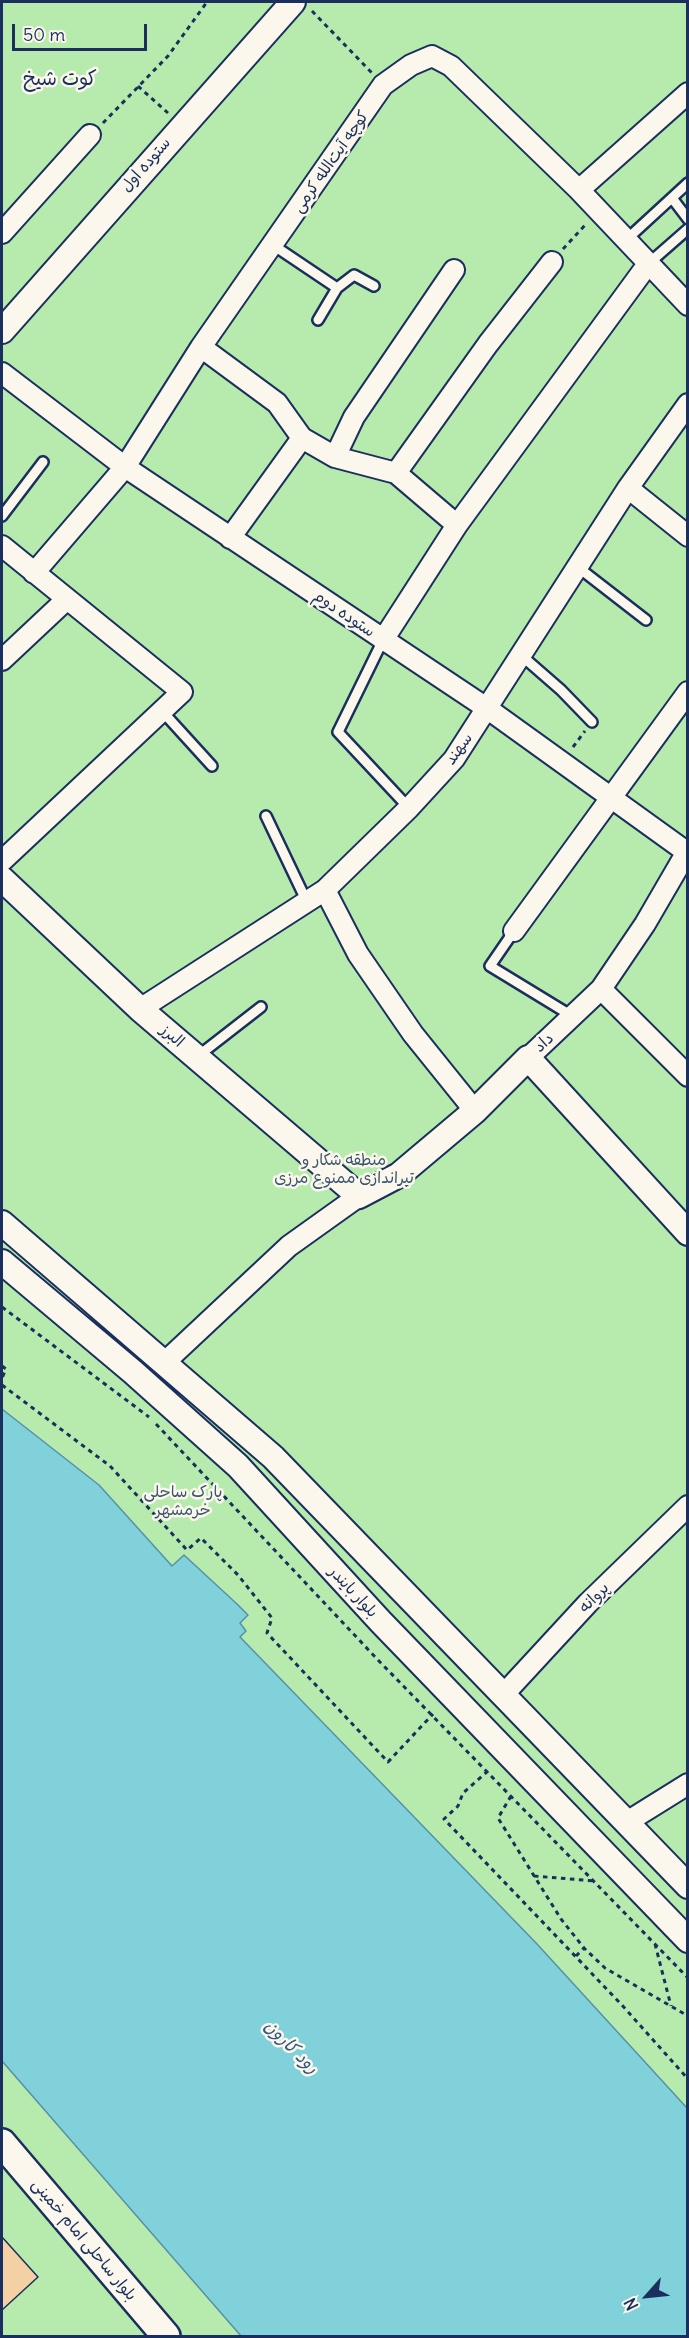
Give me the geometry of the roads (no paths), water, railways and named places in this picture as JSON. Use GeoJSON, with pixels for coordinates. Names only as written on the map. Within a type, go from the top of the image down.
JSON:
{"type":"FeatureCollection","features":[{"type":"Feature","properties":{"kind":"main road","name":"بلوار ساحلی امام خمینی"},"geometry":{"type":"LineString","coordinates":[[2,2143],[166,2337]]}},
{"type":"Feature","properties":{"kind":"street","name":"ستوده اول"},"geometry":{"type":"LineString","coordinates":[[2,331],[181,125],[302,6]]}},
{"type":"Feature","properties":{"kind":"street","name":"کوچه آیت‌الله کرمی"},"geometry":{"type":"LineString","coordinates":[[34,573],[125,467],[201,347],[383,85],[411,65],[432,56],[452,66],[579,190],[687,305]]}},
{"type":"Feature","properties":{"kind":"street"},"geometry":{"type":"LineString","coordinates":[[579,190],[687,93]]}},
{"type":"Feature","properties":{"kind":"street"},"geometry":{"type":"LineString","coordinates":[[2,233],[90,135]]}},
{"type":"Feature","properties":{"kind":"street"},"geometry":{"type":"LineString","coordinates":[[396,473],[488,344],[552,262]]}},
{"type":"Feature","properties":{"kind":"street"},"geometry":{"type":"LineString","coordinates":[[383,640],[456,525],[648,264]]}},
{"type":"Feature","properties":{"kind":"street"},"geometry":{"type":"LineString","coordinates":[[335,458],[354,417],[454,270]]}},
{"type":"Feature","properties":{"kind":"street"},"geometry":{"type":"LineString","coordinates":[[201,347],[277,403],[302,438],[335,458],[396,473],[456,525]]}},
{"type":"Feature","properties":{"kind":"street","name":"ستوده دوم"},"geometry":{"type":"LineString","coordinates":[[2,374],[125,467],[488,709],[561,764],[687,852]]}},
{"type":"Feature","properties":{"kind":"street","name":"سهند"},"geometry":{"type":"LineString","coordinates":[[140,1009],[325,890],[409,808],[454,759],[579,568],[628,488],[686,407]]}},
{"type":"Feature","properties":{"kind":"street"},"geometry":{"type":"LineString","coordinates":[[230,538],[302,438]]}},
{"type":"Feature","properties":{"kind":"street"},"geometry":{"type":"LineString","coordinates":[[628,488],[687,536]]}},
{"type":"Feature","properties":{"kind":"street"},"geometry":{"type":"LineString","coordinates":[[2,546],[182,692],[2,861]]}},
{"type":"Feature","properties":{"kind":"street"},"geometry":{"type":"LineString","coordinates":[[2,660],[67,599]]}},
{"type":"Feature","properties":{"kind":"street"},"geometry":{"type":"LineString","coordinates":[[514,931],[687,692]]}},
{"type":"Feature","properties":{"kind":"street","name":"داد"},"geometry":{"type":"LineString","coordinates":[[164,1363],[289,1246],[353,1191],[399,1176],[475,1111],[601,989],[645,924],[687,852]]}},
{"type":"Feature","properties":{"kind":"street","name":"البرز"},"geometry":{"type":"LineString","coordinates":[[2,879],[140,1009],[353,1191]]}},
{"type":"Feature","properties":{"kind":"street"},"geometry":{"type":"LineString","coordinates":[[325,890],[364,963],[413,1034],[475,1111]]}},
{"type":"Feature","properties":{"kind":"street"},"geometry":{"type":"LineString","coordinates":[[601,989],[687,1076]]}},
{"type":"Feature","properties":{"kind":"street"},"geometry":{"type":"LineString","coordinates":[[528,1058],[687,1233]]}},
{"type":"Feature","properties":{"kind":"street"},"geometry":{"type":"LineString","coordinates":[[2,1223],[273,1457],[687,1886]]}},
{"type":"Feature","properties":{"kind":"street","name":"بلوار بایندر"},"geometry":{"type":"LineString","coordinates":[[2,1262],[134,1372],[238,1466],[380,1621],[687,1940]]}},
{"type":"Feature","properties":{"kind":"street","name":"پروانه"},"geometry":{"type":"LineString","coordinates":[[504,1694],[588,1603],[687,1506]]}},
{"type":"Feature","properties":{"kind":"street"},"geometry":{"type":"LineString","coordinates":[[627,1822],[687,1784]]}},
{"type":"Feature","properties":{"kind":"lane"},"geometry":{"type":"LineString","coordinates":[[626,240],[687,183]]}},
{"type":"Feature","properties":{"kind":"lane"},"geometry":{"type":"LineString","coordinates":[[672,198],[687,219]]}},
{"type":"Feature","properties":{"kind":"lane"},"geometry":{"type":"LineString","coordinates":[[648,264],[687,229]]}},
{"type":"Feature","properties":{"kind":"lane"},"geometry":{"type":"LineString","coordinates":[[273,245],[336,288]]}},
{"type":"Feature","properties":{"kind":"lane"},"geometry":{"type":"LineString","coordinates":[[318,321],[336,288],[354,275],[374,286]]}},
{"type":"Feature","properties":{"kind":"lane"},"geometry":{"type":"LineString","coordinates":[[2,516],[43,462]]}},
{"type":"Feature","properties":{"kind":"lane"},"geometry":{"type":"LineString","coordinates":[[579,568],[646,620]]}},
{"type":"Feature","properties":{"kind":"lane"},"geometry":{"type":"LineString","coordinates":[[383,640],[338,732],[409,808]]}},
{"type":"Feature","properties":{"kind":"lane"},"geometry":{"type":"LineString","coordinates":[[522,656],[561,690],[592,722]]}},
{"type":"Feature","properties":{"kind":"lane"},"geometry":{"type":"LineString","coordinates":[[162,711],[212,766]]}},
{"type":"Feature","properties":{"kind":"lane"},"geometry":{"type":"LineString","coordinates":[[266,816],[307,902]]}},
{"type":"Feature","properties":{"kind":"lane"},"geometry":{"type":"LineString","coordinates":[[514,931],[490,966],[572,1017]]}},
{"type":"Feature","properties":{"kind":"lane"},"geometry":{"type":"LineString","coordinates":[[196,1057],[261,1007]]}},
{"type":"Feature","properties":{"kind":"water","name":"رود کارون"},"geometry":{"type":"Polygon","coordinates":[[[2,1409],[99,1485],[172,1566],[184,1555],[248,1615],[240,1623],[246,1631],[240,1637],[537,1944],[687,2108],[687,2336],[241,2336],[2,2061],[2,1409]]]}},
{"type":"Feature","properties":{"kind":"district","name":"کوت شیخ"},"geometry":{"type":"Point","coordinates":[60,79]}},
{"type":"Feature","properties":{"kind":"park label","name":"منطقه شکار و تیراندازی ممنوع مرزی"},"geometry":{"type":"Point","coordinates":[344,1169]}},
{"type":"Feature","properties":{"kind":"park label","name":"پارک ساحلی خرمشهر"},"geometry":{"type":"Point","coordinates":[183,1501]}}]}
